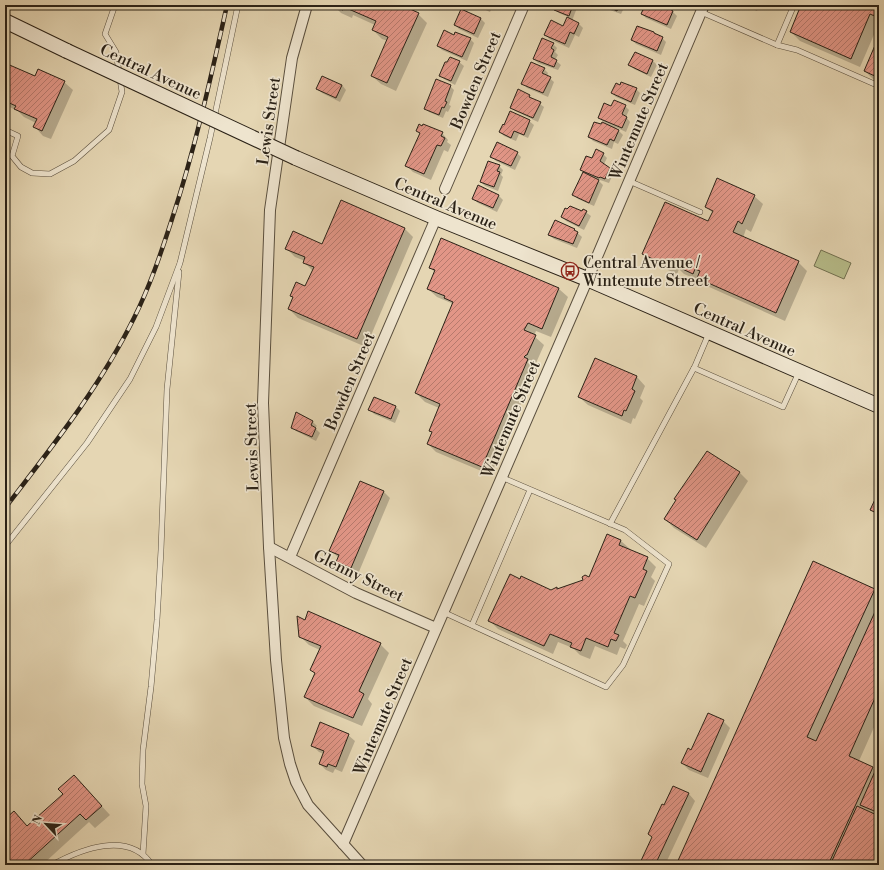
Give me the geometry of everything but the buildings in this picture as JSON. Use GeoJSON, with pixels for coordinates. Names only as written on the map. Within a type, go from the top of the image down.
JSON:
{"type":"FeatureCollection","features":[{"type":"Feature","properties":{"kind":"main road","name":"Central Avenue"},"geometry":{"type":"LineString","coordinates":[[5,21],[296,158],[436,218],[587,279],[879,406]]}},
{"type":"Feature","properties":{"kind":"street","name":"Lewis Street"},"geometry":{"type":"LineString","coordinates":[[307,5],[292,58],[270,210],[263,403],[269,547],[276,660],[284,738],[296,782],[308,805],[362,865]]}},
{"type":"Feature","properties":{"kind":"street","name":"Bowden Street"},"geometry":{"type":"LineString","coordinates":[[445,189],[524,5]]}},
{"type":"Feature","properties":{"kind":"street","name":"Wintemute Street"},"geometry":{"type":"LineString","coordinates":[[343,844],[702,9]]}},
{"type":"Feature","properties":{"kind":"street","name":"Bowden Street"},"geometry":{"type":"LineString","coordinates":[[290,557],[436,218]]}},
{"type":"Feature","properties":{"kind":"street","name":"Glenny Street"},"geometry":{"type":"LineString","coordinates":[[269,547],[356,593],[436,628]]}},
{"type":"Feature","properties":{"kind":"lane"},"geometry":{"type":"LineString","coordinates":[[5,130],[18,136],[12,156],[21,167],[32,173],[50,174],[74,161],[108,130],[122,92],[116,52],[105,34],[115,5]]}},
{"type":"Feature","properties":{"kind":"lane"},"geometry":{"type":"LineString","coordinates":[[5,546],[87,443],[130,379],[156,327],[180,263],[210,138],[238,5]]}},
{"type":"Feature","properties":{"kind":"lane"},"geometry":{"type":"LineString","coordinates":[[777,45],[794,5]]}},
{"type":"Feature","properties":{"kind":"lane"},"geometry":{"type":"LineString","coordinates":[[702,9],[777,45],[797,50],[879,86]]}},
{"type":"Feature","properties":{"kind":"lane"},"geometry":{"type":"LineString","coordinates":[[629,181],[700,212]]}},
{"type":"Feature","properties":{"kind":"lane"},"geometry":{"type":"LineString","coordinates":[[144,854],[146,806],[142,784],[143,750],[151,687],[157,620],[167,389],[180,263]]}},
{"type":"Feature","properties":{"kind":"lane"},"geometry":{"type":"LineString","coordinates":[[610,524],[694,368],[709,332]]}},
{"type":"Feature","properties":{"kind":"lane"},"geometry":{"type":"LineString","coordinates":[[694,368],[783,407],[799,372]]}},
{"type":"Feature","properties":{"kind":"lane"},"geometry":{"type":"LineString","coordinates":[[443,612],[606,687],[623,665],[669,564],[625,530],[501,477]]}},
{"type":"Feature","properties":{"kind":"lane"},"geometry":{"type":"LineString","coordinates":[[472,625],[530,490]]}},
{"type":"Feature","properties":{"kind":"lane"},"geometry":{"type":"LineString","coordinates":[[52,865],[81,852],[106,845],[127,846],[144,854],[152,865]]}},
{"type":"Feature","properties":{"kind":"green space"},"geometry":{"type":"Polygon","coordinates":[[[821,250],[851,263],[844,279],[814,266],[821,250]]]}},
{"type":"Feature","properties":{"kind":"railway"},"geometry":{"type":"LineString","coordinates":[[5,508],[57,440],[90,393],[121,344],[145,294],[164,244],[188,166],[209,86],[227,5]]}},
{"type":"Feature","properties":{"kind":"place","name":"Central Avenue / Wintemute Street"},"geometry":{"type":"Point","coordinates":[570,271]}}]}
